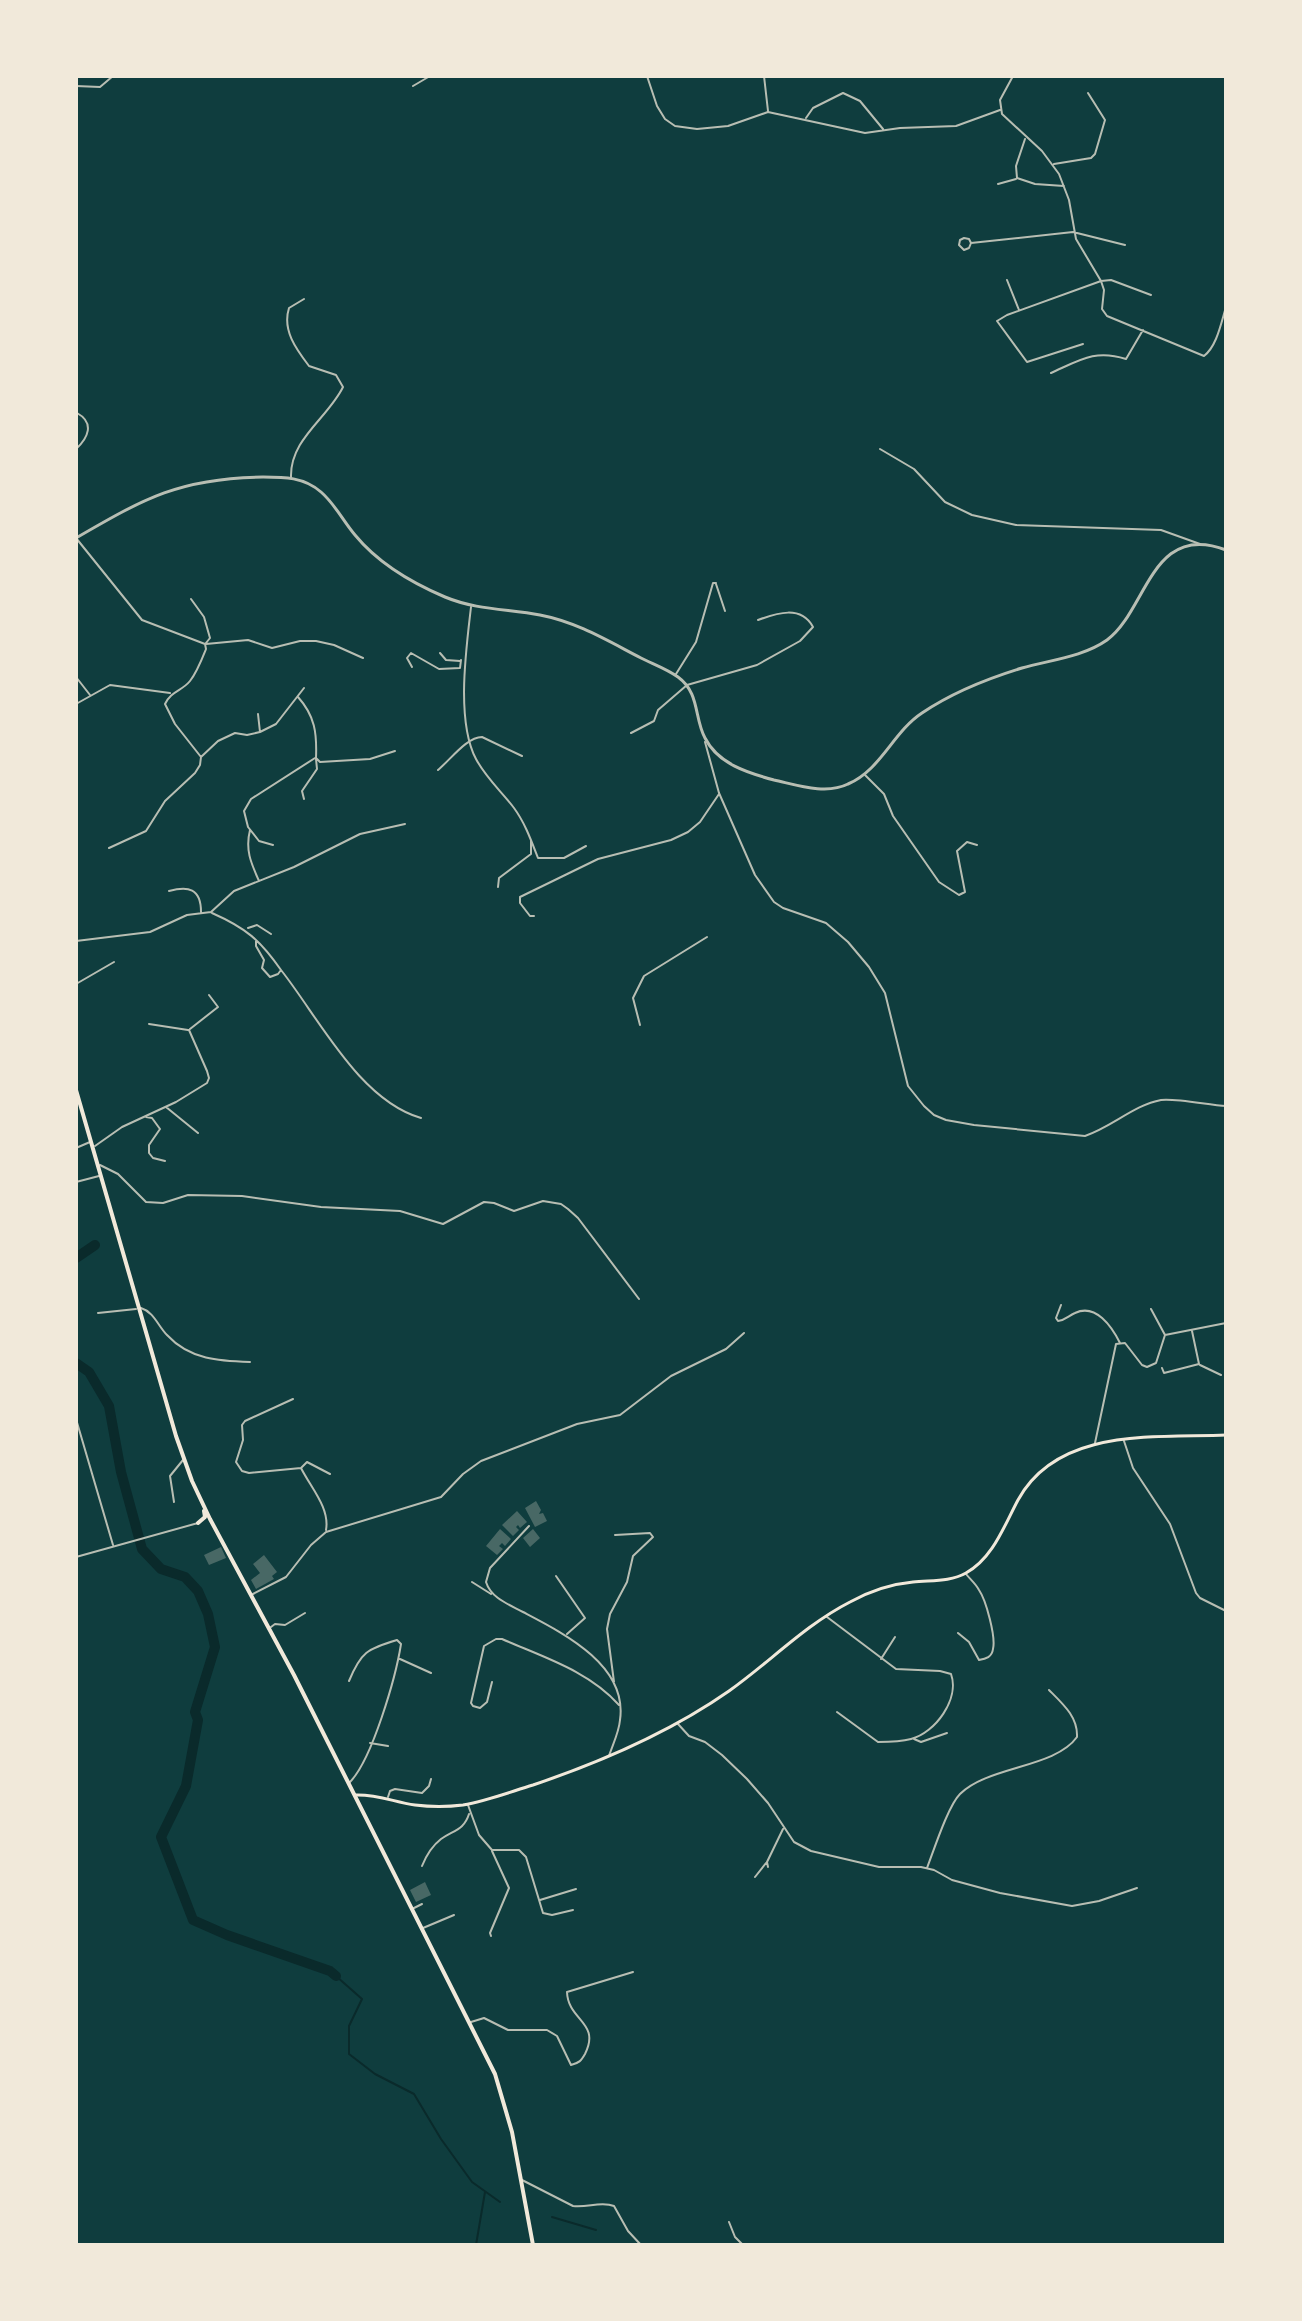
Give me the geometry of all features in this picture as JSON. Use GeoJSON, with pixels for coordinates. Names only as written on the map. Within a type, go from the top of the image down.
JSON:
{"type":"FeatureCollection","features":[{"type":"Feature","properties":{"kind":"highway"},"geometry":{"type":"LineString","coordinates":[[76,1088],[190,1471],[243,1582]]}},
{"type":"Feature","properties":{"kind":"highway"},"geometry":{"type":"LineString","coordinates":[[92,1144],[184,1459],[205,1515],[198,1523]]}},
{"type":"Feature","properties":{"kind":"highway"},"geometry":{"type":"LineString","coordinates":[[198,1494],[471,2022],[499,2086],[533,2245]]}},
{"type":"Feature","properties":{"kind":"highway"},"geometry":{"type":"LineString","coordinates":[[198,1523],[208,1522],[218,1534]]}},
{"type":"Feature","properties":{"kind":"main road"},"geometry":{"type":"LineString","coordinates":[[354,1795],[388,1797],[412,1805],[438,1807],[468,1804],[609,1757],[677,1723],[725,1694],[826,1616],[863,1595],[883,1587],[943,1580],[965,1573],[982,1562],[1019,1497],[1037,1475],[1067,1453],[1095,1444],[1124,1440],[1226,1435]]}},
{"type":"Feature","properties":{"kind":"street"},"geometry":{"type":"LineString","coordinates":[[76,86],[100,87],[113,76]]}},
{"type":"Feature","properties":{"kind":"street"},"geometry":{"type":"LineString","coordinates":[[413,86],[430,76]]}},
{"type":"Feature","properties":{"kind":"street"},"geometry":{"type":"LineString","coordinates":[[647,76],[665,119],[675,126],[697,129],[728,126],[768,112],[865,133],[956,126],[1001,110]]}},
{"type":"Feature","properties":{"kind":"street"},"geometry":{"type":"LineString","coordinates":[[764,76],[768,112]]}},
{"type":"Feature","properties":{"kind":"street"},"geometry":{"type":"LineString","coordinates":[[1013,76],[1000,100],[1001,110],[1006,120],[1042,151],[1064,186],[1073,232],[1101,281],[1104,290],[1102,309],[1107,316],[1204,356],[1213,345],[1226,307]]}},
{"type":"Feature","properties":{"kind":"street"},"geometry":{"type":"LineString","coordinates":[[806,118],[813,108],[843,93],[860,101],[884,130]]}},
{"type":"Feature","properties":{"kind":"street"},"geometry":{"type":"LineString","coordinates":[[1053,165],[1091,158],[1095,154],[1105,120],[1088,93]]}},
{"type":"Feature","properties":{"kind":"street"},"geometry":{"type":"LineString","coordinates":[[1017,178],[1016,166],[1026,138]]}},
{"type":"Feature","properties":{"kind":"street"},"geometry":{"type":"LineString","coordinates":[[998,184],[1017,178],[1035,184],[1064,186]]}},
{"type":"Feature","properties":{"kind":"street"},"geometry":{"type":"LineString","coordinates":[[971,243],[1073,232],[1125,245]]}},
{"type":"Feature","properties":{"kind":"street"},"geometry":{"type":"LineString","coordinates":[[1007,280],[1019,311]]}},
{"type":"Feature","properties":{"kind":"street"},"geometry":{"type":"LineString","coordinates":[[1083,344],[1027,362],[997,321],[1101,281],[1111,280],[1151,295]]}},
{"type":"Feature","properties":{"kind":"street"},"geometry":{"type":"LineString","coordinates":[[291,478],[290,465],[298,447],[343,387],[336,375],[309,366],[288,332],[286,322],[289,308],[304,299]]}},
{"type":"Feature","properties":{"kind":"street"},"geometry":{"type":"LineString","coordinates":[[1051,373],[1097,354],[1108,353],[1126,359],[1143,329]]}},
{"type":"Feature","properties":{"kind":"street"},"geometry":{"type":"LineString","coordinates":[[76,449],[86,440],[89,429],[86,420],[77,413]]}},
{"type":"Feature","properties":{"kind":"street"},"geometry":{"type":"LineString","coordinates":[[880,449],[914,469],[945,502],[972,515],[1016,525],[1161,530],[1226,550]]}},
{"type":"Feature","properties":{"kind":"street"},"geometry":{"type":"LineString","coordinates":[[363,658],[316,641],[300,641],[272,648],[248,640],[205,644],[142,620],[76,538],[152,496],[193,483],[225,478],[291,478],[319,489],[354,535],[386,564],[444,597],[471,606],[541,615],[570,623],[675,675],[687,685],[697,707],[719,793],[755,875],[774,902],[835,929],[876,977],[893,1018],[908,1086],[934,1115],[974,1125],[1085,1136],[1157,1101],[1168,1099],[1226,1106]]}},
{"type":"Feature","properties":{"kind":"street"},"geometry":{"type":"LineString","coordinates":[[704,738],[720,756],[742,771],[797,785],[834,789],[847,785],[864,774],[920,713],[976,683],[1094,648],[1110,638],[1154,571],[1169,556],[1201,544]]}},
{"type":"Feature","properties":{"kind":"street"},"geometry":{"type":"LineString","coordinates":[[675,675],[696,642],[714,582],[725,611]]}},
{"type":"Feature","properties":{"kind":"street"},"geometry":{"type":"LineString","coordinates":[[191,599],[204,617],[210,638],[192,678],[171,694],[165,704],[201,757]]}},
{"type":"Feature","properties":{"kind":"street"},"geometry":{"type":"LineString","coordinates":[[471,606],[463,660],[465,713],[475,757],[485,775],[511,805],[538,858],[564,858],[586,846]]}},
{"type":"Feature","properties":{"kind":"street"},"geometry":{"type":"LineString","coordinates":[[631,733],[654,721],[658,710],[687,685],[753,667],[800,641],[813,627],[806,617],[794,613],[778,613],[758,620]]}},
{"type":"Feature","properties":{"kind":"street"},"geometry":{"type":"LineString","coordinates":[[412,667],[407,658],[411,653],[439,669],[460,668],[463,660]]}},
{"type":"Feature","properties":{"kind":"street"},"geometry":{"type":"LineString","coordinates":[[440,653],[446,660],[463,660]]}},
{"type":"Feature","properties":{"kind":"street"},"geometry":{"type":"LineString","coordinates":[[76,677],[90,695]]}},
{"type":"Feature","properties":{"kind":"street"},"geometry":{"type":"LineString","coordinates":[[76,704],[110,685],[171,694]]}},
{"type":"Feature","properties":{"kind":"street"},"geometry":{"type":"LineString","coordinates":[[109,848],[146,831],[165,801],[195,773],[201,757],[227,735],[260,732],[276,724],[304,688]]}},
{"type":"Feature","properties":{"kind":"street"},"geometry":{"type":"LineString","coordinates":[[297,696],[309,709],[315,725],[317,769],[302,791],[304,799]]}},
{"type":"Feature","properties":{"kind":"street"},"geometry":{"type":"LineString","coordinates":[[258,714],[260,732]]}},
{"type":"Feature","properties":{"kind":"street"},"geometry":{"type":"LineString","coordinates":[[438,770],[462,750],[469,739],[482,737],[522,756]]}},
{"type":"Feature","properties":{"kind":"street"},"geometry":{"type":"LineString","coordinates":[[316,758],[320,762],[370,759],[395,751]]}},
{"type":"Feature","properties":{"kind":"street"},"geometry":{"type":"LineString","coordinates":[[273,845],[259,841],[250,829],[244,811],[251,799],[316,758]]}},
{"type":"Feature","properties":{"kind":"street"},"geometry":{"type":"LineString","coordinates":[[864,774],[884,794],[893,816],[939,882],[951,892],[959,895],[965,892],[957,851],[967,842],[977,845]]}},
{"type":"Feature","properties":{"kind":"street"},"geometry":{"type":"LineString","coordinates":[[534,916],[524,909],[520,897],[598,859],[671,840],[688,832],[700,822],[719,793]]}},
{"type":"Feature","properties":{"kind":"street"},"geometry":{"type":"LineString","coordinates":[[211,912],[234,891],[294,867],[360,834],[405,824]]}},
{"type":"Feature","properties":{"kind":"street"},"geometry":{"type":"LineString","coordinates":[[250,829],[247,842],[250,860],[259,881]]}},
{"type":"Feature","properties":{"kind":"street"},"geometry":{"type":"LineString","coordinates":[[498,887],[499,878],[531,854],[531,839]]}},
{"type":"Feature","properties":{"kind":"street"},"geometry":{"type":"LineString","coordinates":[[169,891],[190,888],[199,901],[201,913]]}},
{"type":"Feature","properties":{"kind":"street"},"geometry":{"type":"LineString","coordinates":[[76,941],[150,932],[187,915],[211,912],[246,930],[267,950],[350,1065],[386,1101],[421,1118]]}},
{"type":"Feature","properties":{"kind":"street"},"geometry":{"type":"LineString","coordinates":[[246,930],[257,925],[271,934]]}},
{"type":"Feature","properties":{"kind":"street"},"geometry":{"type":"LineString","coordinates":[[640,1025],[633,998],[644,976],[707,937]]}},
{"type":"Feature","properties":{"kind":"street"},"geometry":{"type":"LineString","coordinates":[[256,941],[267,976],[274,977],[281,970]]}},
{"type":"Feature","properties":{"kind":"street"},"geometry":{"type":"LineString","coordinates":[[76,984],[114,962]]}},
{"type":"Feature","properties":{"kind":"street"},"geometry":{"type":"LineString","coordinates":[[149,1024],[189,1030],[218,1007],[209,995]]}},
{"type":"Feature","properties":{"kind":"street"},"geometry":{"type":"LineString","coordinates":[[76,1148],[92,1144],[207,1083],[209,1078],[189,1030]]}},
{"type":"Feature","properties":{"kind":"street"},"geometry":{"type":"LineString","coordinates":[[165,1107],[198,1133]]}},
{"type":"Feature","properties":{"kind":"street"},"geometry":{"type":"LineString","coordinates":[[143,1116],[152,1118],[160,1129],[149,1145],[149,1153],[165,1161]]}},
{"type":"Feature","properties":{"kind":"street"},"geometry":{"type":"LineString","coordinates":[[99,1165],[118,1174],[146,1202],[154,1203],[188,1195],[242,1196],[321,1207],[400,1211],[443,1224],[484,1202],[514,1211],[543,1201],[561,1204],[578,1218],[639,1299]]}},
{"type":"Feature","properties":{"kind":"street"},"geometry":{"type":"LineString","coordinates":[[76,1182],[100,1175]]}},
{"type":"Feature","properties":{"kind":"street"},"geometry":{"type":"LineString","coordinates":[[1061,1305],[1056,1318],[1058,1321],[1064,1321],[1076,1312],[1097,1313],[1113,1329],[1120,1343]]}},
{"type":"Feature","properties":{"kind":"street"},"geometry":{"type":"LineString","coordinates":[[98,1313],[140,1308],[150,1312],[170,1339],[193,1354],[212,1360],[250,1362]]}},
{"type":"Feature","properties":{"kind":"street"},"geometry":{"type":"LineString","coordinates":[[1095,1444],[1113,1349],[1125,1343],[1142,1365],[1152,1366],[1156,1363],[1165,1335],[1151,1309]]}},
{"type":"Feature","properties":{"kind":"street"},"geometry":{"type":"LineString","coordinates":[[1165,1335],[1226,1323]]}},
{"type":"Feature","properties":{"kind":"street"},"geometry":{"type":"LineString","coordinates":[[1192,1329],[1199,1364]]}},
{"type":"Feature","properties":{"kind":"street"},"geometry":{"type":"LineString","coordinates":[[252,1595],[286,1577],[311,1545],[326,1532],[441,1497],[481,1461],[577,1424],[620,1415],[671,1376],[726,1349],[744,1333]]}},
{"type":"Feature","properties":{"kind":"street"},"geometry":{"type":"LineString","coordinates":[[1162,1368],[1164,1373],[1199,1364],[1221,1375]]}},
{"type":"Feature","properties":{"kind":"street"},"geometry":{"type":"LineString","coordinates":[[293,1399],[245,1421],[236,1462],[242,1471],[249,1473],[301,1468],[307,1462],[330,1474]]}},
{"type":"Feature","properties":{"kind":"street"},"geometry":{"type":"LineString","coordinates":[[76,1419],[113,1545]]}},
{"type":"Feature","properties":{"kind":"street"},"geometry":{"type":"LineString","coordinates":[[1124,1440],[1133,1468],[1170,1524],[1196,1593],[1226,1611]]}},
{"type":"Feature","properties":{"kind":"street"},"geometry":{"type":"LineString","coordinates":[[76,1444],[82,1442]]}},
{"type":"Feature","properties":{"kind":"street"},"geometry":{"type":"LineString","coordinates":[[174,1502],[170,1476],[184,1459]]}},
{"type":"Feature","properties":{"kind":"street"},"geometry":{"type":"LineString","coordinates":[[301,1468],[328,1520],[326,1532]]}},
{"type":"Feature","properties":{"kind":"street"},"geometry":{"type":"LineString","coordinates":[[76,1548],[77,1557],[198,1523]]}},
{"type":"Feature","properties":{"kind":"street"},"geometry":{"type":"LineString","coordinates":[[493,1595],[488,1588],[486,1574],[529,1526]]}},
{"type":"Feature","properties":{"kind":"street"},"geometry":{"type":"LineString","coordinates":[[609,1757],[617,1735],[620,1706],[607,1629],[610,1614],[627,1582],[633,1556],[653,1537],[650,1533],[615,1535]]}},
{"type":"Feature","properties":{"kind":"street"},"geometry":{"type":"LineString","coordinates":[[958,1633],[969,1642],[979,1660],[991,1654],[994,1647],[986,1606],[980,1590],[965,1573]]}},
{"type":"Feature","properties":{"kind":"street"},"geometry":{"type":"LineString","coordinates":[[556,1576],[585,1618],[566,1635]]}},
{"type":"Feature","properties":{"kind":"street"},"geometry":{"type":"LineString","coordinates":[[472,1582],[566,1635],[591,1655],[614,1683]]}},
{"type":"Feature","properties":{"kind":"street"},"geometry":{"type":"LineString","coordinates":[[269,1628],[275,1624],[285,1625],[305,1613]]}},
{"type":"Feature","properties":{"kind":"street"},"geometry":{"type":"LineString","coordinates":[[826,1616],[896,1669],[951,1674],[954,1682],[944,1713],[914,1739]]}},
{"type":"Feature","properties":{"kind":"street"},"geometry":{"type":"LineString","coordinates":[[881,1659],[895,1637]]}},
{"type":"Feature","properties":{"kind":"street"},"geometry":{"type":"LineString","coordinates":[[492,1682],[487,1702],[480,1708],[473,1706],[471,1703],[484,1646],[502,1639],[584,1675],[604,1687],[620,1706]]}},
{"type":"Feature","properties":{"kind":"street"},"geometry":{"type":"LineString","coordinates":[[349,1681],[358,1658],[364,1652],[397,1640],[401,1644],[388,1698],[356,1777],[349,1784]]}},
{"type":"Feature","properties":{"kind":"street"},"geometry":{"type":"LineString","coordinates":[[399,1659],[431,1673]]}},
{"type":"Feature","properties":{"kind":"street"},"geometry":{"type":"LineString","coordinates":[[927,1868],[960,1794],[980,1780],[1062,1750],[1077,1737],[1069,1710],[1049,1690]]}},
{"type":"Feature","properties":{"kind":"street"},"geometry":{"type":"LineString","coordinates":[[837,1712],[878,1742],[914,1739],[921,1742],[947,1733]]}},
{"type":"Feature","properties":{"kind":"street"},"geometry":{"type":"LineString","coordinates":[[677,1723],[689,1736],[705,1742],[722,1755],[747,1779],[768,1803],[794,1842],[827,1856],[879,1867],[927,1868],[952,1880],[1000,1893],[1072,1906],[1137,1888]]}},
{"type":"Feature","properties":{"kind":"street"},"geometry":{"type":"LineString","coordinates":[[370,1743],[388,1746]]}},
{"type":"Feature","properties":{"kind":"street"},"geometry":{"type":"LineString","coordinates":[[388,1797],[390,1791],[395,1789],[422,1793],[431,1779]]}},
{"type":"Feature","properties":{"kind":"street"},"geometry":{"type":"LineString","coordinates":[[468,1804],[479,1835],[492,1850],[509,1888],[496,1914],[491,1936]]}},
{"type":"Feature","properties":{"kind":"street"},"geometry":{"type":"LineString","coordinates":[[422,1866],[440,1840],[463,1827],[470,1813]]}},
{"type":"Feature","properties":{"kind":"street"},"geometry":{"type":"LineString","coordinates":[[755,1877],[767,1864],[783,1828]]}},
{"type":"Feature","properties":{"kind":"street"},"geometry":{"type":"LineString","coordinates":[[492,1850],[519,1850],[526,1857],[543,1913],[573,1910]]}},
{"type":"Feature","properties":{"kind":"street"},"geometry":{"type":"LineString","coordinates":[[540,1900],[576,1889]]}},
{"type":"Feature","properties":{"kind":"street"},"geometry":{"type":"LineString","coordinates":[[412,1909],[422,1904]]}},
{"type":"Feature","properties":{"kind":"street"},"geometry":{"type":"LineString","coordinates":[[422,1928],[454,1915]]}},
{"type":"Feature","properties":{"kind":"street"},"geometry":{"type":"LineString","coordinates":[[471,2022],[484,2018],[508,2030],[547,2030],[557,2036],[571,2065],[576,2064],[591,2041],[590,2031],[573,2010],[567,1992],[633,1972]]}},
{"type":"Feature","properties":{"kind":"street"},"geometry":{"type":"LineString","coordinates":[[521,2179],[573,2206],[614,2206],[628,2231],[641,2245]]}},
{"type":"Feature","properties":{"kind":"street"},"geometry":{"type":"LineString","coordinates":[[729,2222],[735,2237],[743,2245]]}},
{"type":"Feature","properties":{"kind":"building"},"geometry":{"type":"Polygon","coordinates":[[[536,1501],[541,1510],[539,1514],[543,1513],[547,1521],[535,1527],[525,1508],[536,1501]]]}},
{"type":"Feature","properties":{"kind":"building"},"geometry":{"type":"Polygon","coordinates":[[[517,1511],[527,1522],[520,1528],[518,1525],[516,1527],[519,1530],[513,1536],[502,1525],[517,1511]]]}},
{"type":"Feature","properties":{"kind":"building"},"geometry":{"type":"Polygon","coordinates":[[[500,1529],[511,1539],[505,1546],[502,1543],[499,1546],[503,1549],[497,1555],[486,1546],[500,1529]]]}},
{"type":"Feature","properties":{"kind":"building"},"geometry":{"type":"Polygon","coordinates":[[[533,1529],[540,1538],[530,1547],[523,1538],[533,1529]]]}},
{"type":"Feature","properties":{"kind":"building"},"geometry":{"type":"Polygon","coordinates":[[[221,1547],[226,1558],[209,1565],[204,1555],[221,1547]]]}},
{"type":"Feature","properties":{"kind":"building"},"geometry":{"type":"Polygon","coordinates":[[[264,1555],[277,1572],[272,1576],[274,1579],[256,1589],[251,1580],[260,1573],[253,1564],[264,1555]]]}},
{"type":"Feature","properties":{"kind":"building"},"geometry":{"type":"Polygon","coordinates":[[[425,1882],[431,1895],[416,1902],[410,1890],[425,1882]]]}},
{"type":"Feature","properties":{"kind":"waterway"},"geometry":{"type":"LineString","coordinates":[[76,1258],[95,1245]]}},
{"type":"Feature","properties":{"kind":"waterway"},"geometry":{"type":"LineString","coordinates":[[76,1363],[89,1372],[109,1406],[121,1472],[142,1549],[161,1569],[185,1577],[198,1591],[208,1614],[215,1647],[195,1712],[198,1720],[186,1786],[161,1837],[193,1920],[330,1971],[336,1976]]}},
{"type":"Feature","properties":{"kind":"waterway"},"geometry":{"type":"LineString","coordinates":[[336,1976],[362,1999],[349,2026],[349,2054],[375,2074],[414,2094],[472,2182],[500,2202]]}},
{"type":"Feature","properties":{"kind":"waterway"},"geometry":{"type":"LineString","coordinates":[[476,2245],[485,2192]]}},
{"type":"Feature","properties":{"kind":"waterway"},"geometry":{"type":"LineString","coordinates":[[552,2217],[596,2230]]}}]}
